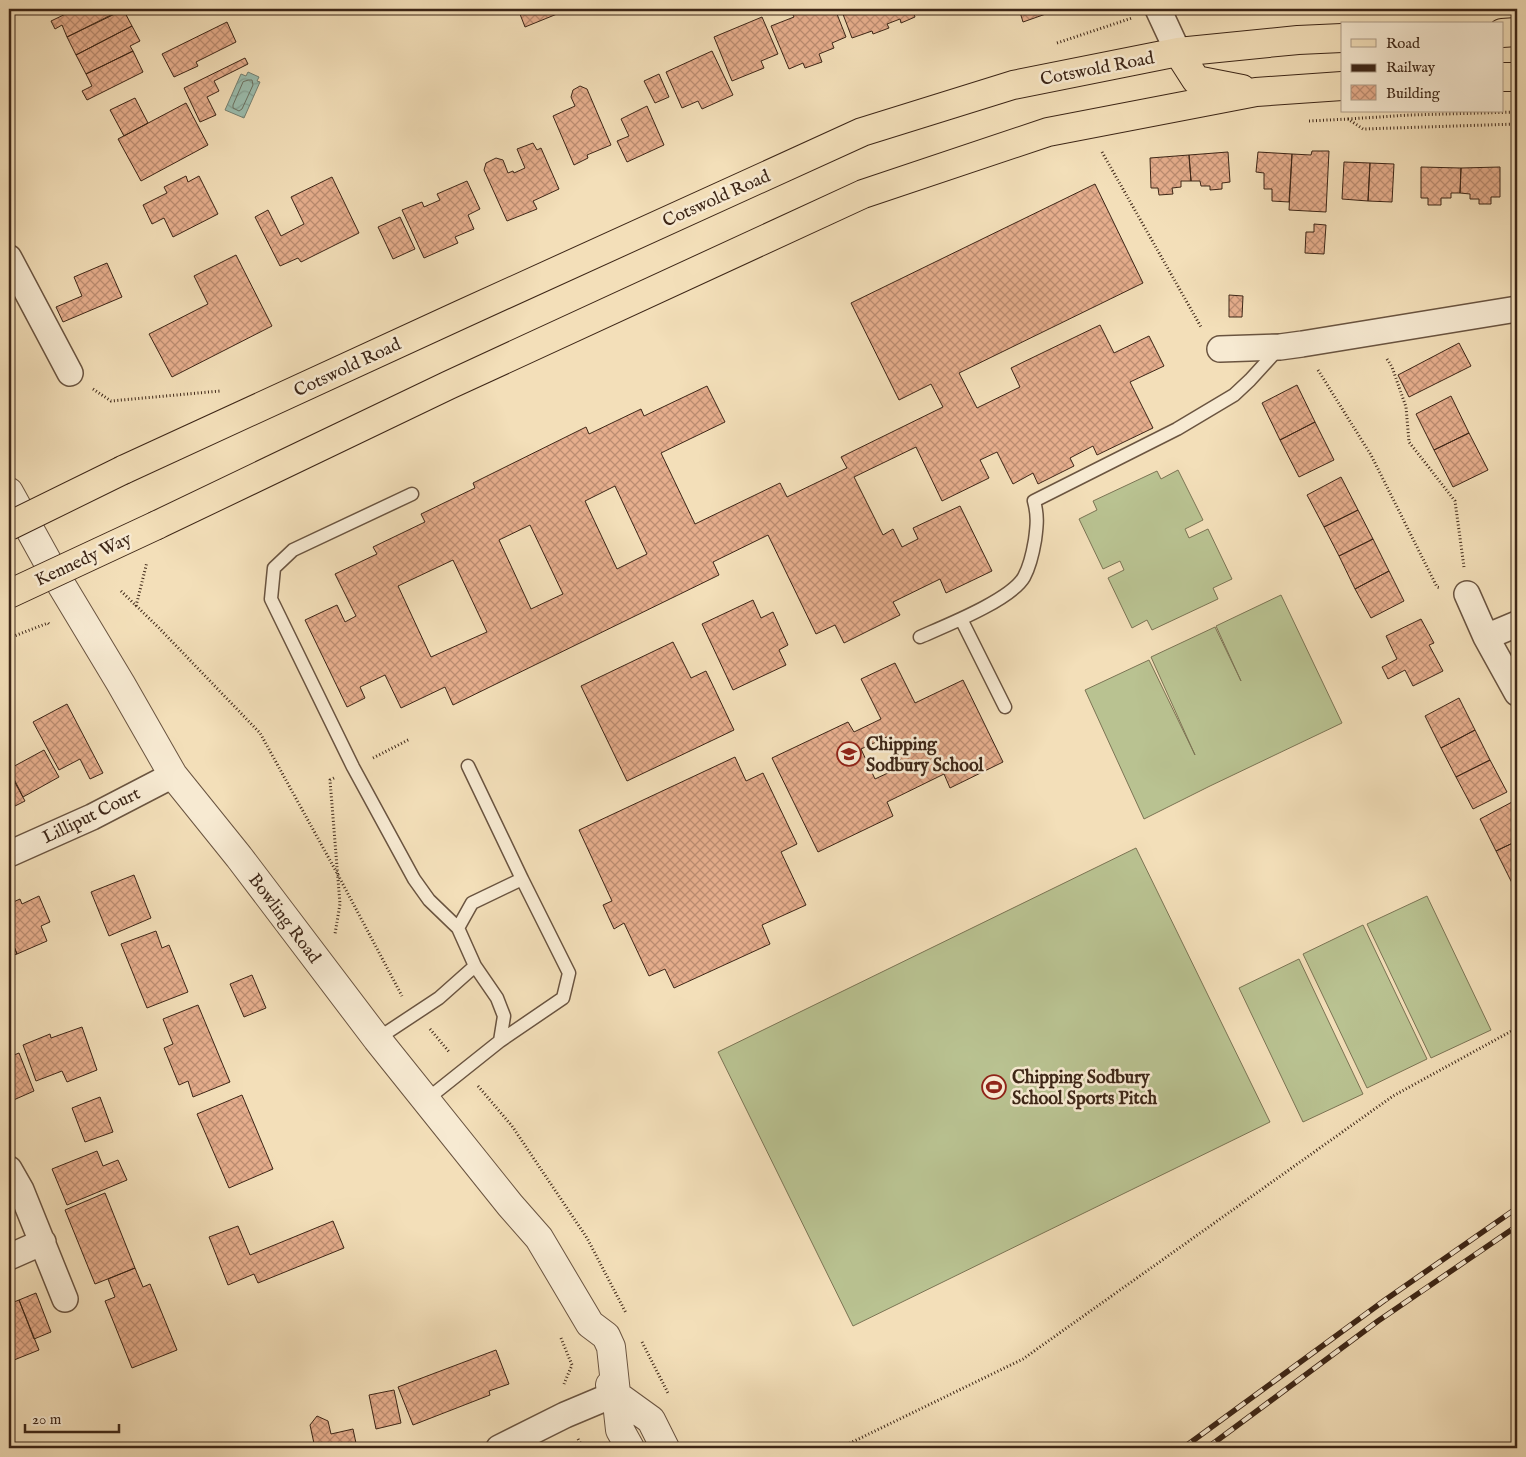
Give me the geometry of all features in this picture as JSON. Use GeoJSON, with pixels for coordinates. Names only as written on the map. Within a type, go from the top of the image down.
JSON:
{"type":"FeatureCollection","features":[{"type":"Feature","properties":{"kind":"main road"},"geometry":{"type":"LineString","coordinates":[[1504,33],[1517,32]]}},
{"type":"Feature","properties":{"kind":"main road","name":"Cotswold Road"},"geometry":{"type":"LineString","coordinates":[[9,526],[123,470],[862,132],[1013,85],[1178,52],[1298,40],[1341,38]]}},
{"type":"Feature","properties":{"kind":"main road"},"geometry":{"type":"LineString","coordinates":[[1178,52],[1196,80],[1256,92],[1341,86]]}},
{"type":"Feature","properties":{"kind":"main road"},"geometry":{"type":"LineString","coordinates":[[1504,77],[1517,77]]}},
{"type":"Feature","properties":{"kind":"main road","name":"Kennedy Way"},"geometry":{"type":"LineString","coordinates":[[9,594],[449,385],[863,194],[1048,132],[1256,92]]}},
{"type":"Feature","properties":{"kind":"street"},"geometry":{"type":"LineString","coordinates":[[1158,9],[1178,52]]}},
{"type":"Feature","properties":{"kind":"street"},"geometry":{"type":"LineString","coordinates":[[9,258],[70,373]]}},
{"type":"Feature","properties":{"kind":"street"},"geometry":{"type":"LineString","coordinates":[[1220,349],[1291,346],[1517,309]]}},
{"type":"Feature","properties":{"kind":"street","name":"Bowling Road"},"geometry":{"type":"LineString","coordinates":[[9,492],[50,566],[173,775],[239,857],[377,1039],[510,1205],[539,1238],[590,1324],[587,1341],[615,1394],[620,1430],[630,1448]]}},
{"type":"Feature","properties":{"kind":"street"},"geometry":{"type":"LineString","coordinates":[[1467,594],[1486,637],[1517,693]]}},
{"type":"Feature","properties":{"kind":"street"},"geometry":{"type":"LineString","coordinates":[[1486,637],[1517,624]]}},
{"type":"Feature","properties":{"kind":"street","name":"Lilliput Court"},"geometry":{"type":"LineString","coordinates":[[9,854],[92,817],[173,775]]}},
{"type":"Feature","properties":{"kind":"street"},"geometry":{"type":"LineString","coordinates":[[9,1169],[21,1190],[66,1299]]}},
{"type":"Feature","properties":{"kind":"street"},"geometry":{"type":"LineString","coordinates":[[9,1257],[42,1242]]}},
{"type":"Feature","properties":{"kind":"street"},"geometry":{"type":"LineString","coordinates":[[499,1448],[565,1415],[615,1394]]}},
{"type":"Feature","properties":{"kind":"street","name":"Bowling Road"},"geometry":{"type":"LineString","coordinates":[[615,1394],[652,1420],[665,1448]]}},
{"type":"Feature","properties":{"kind":"lane"},"geometry":{"type":"LineString","coordinates":[[920,637],[983,608],[1011,590],[1023,578],[1030,562],[1036,532],[1038,514],[1034,501],[1177,429],[1234,395],[1291,346]]}},
{"type":"Feature","properties":{"kind":"lane"},"geometry":{"type":"LineString","coordinates":[[412,494],[293,550],[274,568],[271,599],[353,767],[414,879],[429,900],[458,928],[475,966],[497,998],[504,1016],[500,1042]]}},
{"type":"Feature","properties":{"kind":"lane"},"geometry":{"type":"LineString","coordinates":[[961,619],[1005,707]]}},
{"type":"Feature","properties":{"kind":"lane"},"geometry":{"type":"LineString","coordinates":[[426,1100],[500,1042],[563,998],[569,973],[468,766]]}},
{"type":"Feature","properties":{"kind":"lane"},"geometry":{"type":"LineString","coordinates":[[458,928],[472,903],[522,879]]}},
{"type":"Feature","properties":{"kind":"lane"},"geometry":{"type":"LineString","coordinates":[[377,1039],[439,998],[475,966]]}},
{"type":"Feature","properties":{"kind":"path"},"geometry":{"type":"LineString","coordinates":[[1308,121],[1410,115],[1517,112]]}},
{"type":"Feature","properties":{"kind":"path"},"geometry":{"type":"LineString","coordinates":[[1348,119],[1363,129],[1517,124]]}},
{"type":"Feature","properties":{"kind":"path"},"geometry":{"type":"LineString","coordinates":[[1100,147],[1207,340],[1220,349]]}},
{"type":"Feature","properties":{"kind":"path"},"geometry":{"type":"LineString","coordinates":[[1291,346],[1371,455],[1437,587],[1467,594],[1455,501],[1408,442],[1406,407],[1392,367],[1371,333]]}},
{"type":"Feature","properties":{"kind":"path"},"geometry":{"type":"LineString","coordinates":[[70,373],[111,402],[224,390],[215,395]]}},
{"type":"Feature","properties":{"kind":"path"},"geometry":{"type":"LineString","coordinates":[[136,606],[150,554]]}},
{"type":"Feature","properties":{"kind":"path"},"geometry":{"type":"LineString","coordinates":[[840,1448],[1023,1359],[1393,1096],[1517,1028]]}},
{"type":"Feature","properties":{"kind":"green space"},"geometry":{"type":"Polygon","coordinates":[[[1178,470],[1203,520],[1185,529],[1189,538],[1208,529],[1232,579],[1213,588],[1218,599],[1152,630],[1147,620],[1132,628],[1108,578],[1124,570],[1120,561],[1103,569],[1079,519],[1097,510],[1093,501],[1157,471],[1161,479],[1178,470]]]}},
{"type":"Feature","properties":{"kind":"green space"},"geometry":{"type":"Polygon","coordinates":[[[1281,595],[1342,723],[1144,819],[1085,690],[1149,660],[1195,755],[1151,657],[1215,627],[1241,681],[1216,626],[1281,595]]]}},
{"type":"Feature","properties":{"kind":"green space","name":"Chipping Sodbury School Sports Pitch"},"geometry":{"type":"Polygon","coordinates":[[[1136,848],[1270,1122],[853,1326],[718,1052],[1136,848]]]}},
{"type":"Feature","properties":{"kind":"green space"},"geometry":{"type":"Polygon","coordinates":[[[1427,896],[1491,1030],[1431,1058],[1367,924],[1427,896]]]}},
{"type":"Feature","properties":{"kind":"green space"},"geometry":{"type":"Polygon","coordinates":[[[1363,925],[1427,1059],[1367,1088],[1303,954],[1363,925]]]}},
{"type":"Feature","properties":{"kind":"green space"},"geometry":{"type":"Polygon","coordinates":[[[1299,959],[1363,1094],[1303,1122],[1239,988],[1299,959]]]}},
{"type":"Feature","properties":{"kind":"water"},"geometry":{"type":"Polygon","coordinates":[[[248,72],[259,77],[257,81],[260,82],[244,118],[225,110],[241,74],[246,76],[248,72]]]}},
{"type":"Feature","properties":{"kind":"building"},"geometry":{"type":"Polygon","coordinates":[[[76,9],[117,9],[119,12],[67,37],[62,25],[55,29],[51,21],[76,9]]]}},
{"type":"Feature","properties":{"kind":"building"},"geometry":{"type":"Polygon","coordinates":[[[123,9],[132,26],[76,55],[67,37],[123,9]]]}},
{"type":"Feature","properties":{"kind":"building"},"geometry":{"type":"Polygon","coordinates":[[[518,9],[555,9],[557,14],[525,27],[518,9]]]}},
{"type":"Feature","properties":{"kind":"building"},"geometry":{"type":"Polygon","coordinates":[[[790,9],[835,9],[846,37],[832,43],[834,48],[819,54],[822,62],[805,68],[803,63],[789,69],[771,26],[794,17],[790,9]]]}},
{"type":"Feature","properties":{"kind":"building"},"geometry":{"type":"Polygon","coordinates":[[[841,9],[927,9],[914,14],[915,17],[901,23],[900,19],[887,24],[889,28],[873,34],[872,31],[852,38],[841,9]]]}},
{"type":"Feature","properties":{"kind":"building"},"geometry":{"type":"Polygon","coordinates":[[[1019,9],[1060,9],[1023,22],[1019,9]]]}},
{"type":"Feature","properties":{"kind":"building"},"geometry":{"type":"Polygon","coordinates":[[[762,17],[778,54],[761,61],[764,68],[732,81],[714,37],[762,17]]]}},
{"type":"Feature","properties":{"kind":"building"},"geometry":{"type":"Polygon","coordinates":[[[227,22],[236,42],[196,62],[198,66],[174,77],[162,54],[227,22]]]}},
{"type":"Feature","properties":{"kind":"building"},"geometry":{"type":"Polygon","coordinates":[[[132,26],[140,41],[130,46],[133,51],[86,74],[76,55],[132,26]]]}},
{"type":"Feature","properties":{"kind":"building"},"geometry":{"type":"Polygon","coordinates":[[[133,51],[143,72],[87,100],[82,91],[92,86],[86,74],[133,51]]]}},
{"type":"Feature","properties":{"kind":"building"},"geometry":{"type":"Polygon","coordinates":[[[712,51],[733,95],[702,109],[698,101],[682,108],[666,72],[712,51]]]}},
{"type":"Feature","properties":{"kind":"building"},"geometry":{"type":"Polygon","coordinates":[[[245,58],[248,64],[214,81],[219,91],[207,97],[216,115],[200,122],[184,88],[245,58]]]}},
{"type":"Feature","properties":{"kind":"building"},"geometry":{"type":"Polygon","coordinates":[[[659,74],[669,97],[655,103],[644,81],[659,74]]]}},
{"type":"Feature","properties":{"kind":"building"},"geometry":{"type":"Polygon","coordinates":[[[580,86],[587,89],[611,145],[587,155],[588,158],[574,165],[553,116],[575,106],[571,97],[573,90],[580,86]]]}},
{"type":"Feature","properties":{"kind":"building"},"geometry":{"type":"Polygon","coordinates":[[[135,98],[148,123],[124,136],[110,110],[135,98]]]}},
{"type":"Feature","properties":{"kind":"building"},"geometry":{"type":"Polygon","coordinates":[[[186,103],[208,145],[141,181],[118,139],[186,103]]]}},
{"type":"Feature","properties":{"kind":"building"},"geometry":{"type":"Polygon","coordinates":[[[647,106],[664,145],[627,162],[617,141],[629,136],[621,119],[647,106]]]}},
{"type":"Feature","properties":{"kind":"building"},"geometry":{"type":"Polygon","coordinates":[[[533,143],[537,150],[541,148],[559,189],[533,201],[537,209],[507,221],[484,170],[486,163],[496,158],[503,160],[508,173],[513,171],[514,173],[525,168],[517,149],[533,143]]]}},
{"type":"Feature","properties":{"kind":"building"},"geometry":{"type":"Polygon","coordinates":[[[1312,151],[1329,151],[1326,212],[1289,210],[1292,154],[1311,155],[1312,151]]]}},
{"type":"Feature","properties":{"kind":"building"},"geometry":{"type":"Polygon","coordinates":[[[1228,152],[1230,182],[1222,183],[1222,189],[1210,190],[1210,186],[1201,186],[1200,181],[1191,181],[1189,155],[1228,152]]]}},
{"type":"Feature","properties":{"kind":"building"},"geometry":{"type":"Polygon","coordinates":[[[1258,152],[1292,154],[1289,202],[1272,201],[1272,189],[1264,189],[1264,173],[1256,172],[1258,152]]]}},
{"type":"Feature","properties":{"kind":"building"},"geometry":{"type":"Polygon","coordinates":[[[1189,155],[1191,181],[1181,181],[1181,187],[1172,188],[1173,194],[1159,195],[1158,188],[1151,188],[1150,158],[1189,155]]]}},
{"type":"Feature","properties":{"kind":"building"},"geometry":{"type":"Polygon","coordinates":[[[1344,162],[1370,163],[1368,201],[1342,199],[1344,162]]]}},
{"type":"Feature","properties":{"kind":"building"},"geometry":{"type":"Polygon","coordinates":[[[1370,163],[1394,164],[1392,202],[1368,201],[1370,163]]]}},
{"type":"Feature","properties":{"kind":"building"},"geometry":{"type":"Polygon","coordinates":[[[1514,164],[1517,164],[1517,191],[1514,164]]]}},
{"type":"Feature","properties":{"kind":"building"},"geometry":{"type":"Polygon","coordinates":[[[1421,167],[1461,168],[1460,193],[1451,193],[1451,198],[1441,198],[1441,205],[1428,205],[1428,198],[1421,198],[1421,167]]]}},
{"type":"Feature","properties":{"kind":"building"},"geometry":{"type":"Polygon","coordinates":[[[1500,167],[1500,197],[1491,197],[1491,204],[1479,204],[1479,199],[1470,199],[1470,194],[1460,193],[1461,168],[1500,167]]]}},
{"type":"Feature","properties":{"kind":"building"},"geometry":{"type":"Polygon","coordinates":[[[186,176],[188,182],[199,176],[218,214],[173,237],[164,218],[152,224],[143,205],[167,193],[164,187],[186,176]]]}},
{"type":"Feature","properties":{"kind":"building"},"geometry":{"type":"Polygon","coordinates":[[[332,177],[359,233],[301,262],[298,258],[280,266],[255,217],[268,210],[281,236],[304,224],[291,197],[332,177]]]}},
{"type":"Feature","properties":{"kind":"building"},"geometry":{"type":"Polygon","coordinates":[[[467,181],[480,209],[468,215],[474,229],[455,237],[458,243],[424,258],[402,210],[422,202],[424,207],[440,200],[437,194],[467,181]]]}},
{"type":"Feature","properties":{"kind":"building"},"geometry":{"type":"Polygon","coordinates":[[[1095,184],[1143,283],[959,373],[977,408],[1020,387],[1011,368],[1100,325],[1114,353],[1149,336],[1164,366],[1130,382],[1153,428],[1097,455],[1093,446],[1070,458],[1074,466],[1038,484],[1033,473],[1013,484],[997,452],[980,460],[989,478],[942,501],[916,447],[854,477],[883,535],[893,529],[902,547],[918,539],[913,528],[960,506],[992,571],[946,593],[940,579],[893,602],[900,615],[844,643],[835,625],[816,634],[768,535],[713,562],[719,575],[453,705],[445,687],[401,708],[385,675],[360,687],[365,698],[347,707],[305,620],[337,605],[345,622],[356,616],[335,574],[377,554],[373,547],[425,522],[421,514],[475,488],[473,483],[586,427],[589,434],[641,409],[644,416],[707,386],[725,422],[661,453],[695,524],[780,483],[787,497],[847,468],[841,457],[943,407],[931,384],[899,400],[851,303],[1095,184]],[[615,486],[585,501],[617,569],[647,554],[615,486]],[[530,525],[499,540],[531,609],[563,594],[530,525]],[[453,560],[398,586],[431,657],[487,632],[453,560]]]}},
{"type":"Feature","properties":{"kind":"building"},"geometry":{"type":"Polygon","coordinates":[[[400,217],[415,249],[393,259],[378,227],[400,217]]]}},
{"type":"Feature","properties":{"kind":"building"},"geometry":{"type":"Polygon","coordinates":[[[1314,224],[1326,225],[1324,254],[1305,253],[1306,232],[1314,232],[1314,224]]]}},
{"type":"Feature","properties":{"kind":"building"},"geometry":{"type":"Polygon","coordinates":[[[236,255],[272,326],[172,377],[149,334],[208,304],[194,276],[236,255]]]}},
{"type":"Feature","properties":{"kind":"building"},"geometry":{"type":"Polygon","coordinates":[[[107,263],[122,297],[63,322],[56,307],[82,296],[74,277],[107,263]]]}},
{"type":"Feature","properties":{"kind":"building"},"geometry":{"type":"Polygon","coordinates":[[[1229,295],[1243,296],[1242,317],[1229,317],[1229,295]]]}},
{"type":"Feature","properties":{"kind":"building"},"geometry":{"type":"Polygon","coordinates":[[[1459,343],[1471,366],[1409,397],[1398,375],[1459,343]]]}},
{"type":"Feature","properties":{"kind":"building"},"geometry":{"type":"Polygon","coordinates":[[[1297,385],[1315,422],[1280,440],[1262,403],[1297,385]]]}},
{"type":"Feature","properties":{"kind":"building"},"geometry":{"type":"Polygon","coordinates":[[[1451,396],[1469,433],[1434,450],[1416,414],[1451,396]]]}},
{"type":"Feature","properties":{"kind":"building"},"geometry":{"type":"Polygon","coordinates":[[[1315,422],[1334,460],[1299,477],[1280,440],[1315,422]]]}},
{"type":"Feature","properties":{"kind":"building"},"geometry":{"type":"Polygon","coordinates":[[[1469,433],[1488,470],[1453,487],[1434,450],[1469,433]]]}},
{"type":"Feature","properties":{"kind":"building"},"geometry":{"type":"Polygon","coordinates":[[[1341,477],[1358,510],[1324,527],[1307,495],[1341,477]]]}},
{"type":"Feature","properties":{"kind":"building"},"geometry":{"type":"Polygon","coordinates":[[[1358,510],[1373,539],[1339,556],[1324,527],[1358,510]]]}},
{"type":"Feature","properties":{"kind":"building"},"geometry":{"type":"Polygon","coordinates":[[[1373,539],[1389,571],[1355,589],[1339,556],[1373,539]]]}},
{"type":"Feature","properties":{"kind":"building"},"geometry":{"type":"Polygon","coordinates":[[[1389,571],[1404,601],[1371,618],[1355,589],[1389,571]]]}},
{"type":"Feature","properties":{"kind":"building"},"geometry":{"type":"Polygon","coordinates":[[[753,600],[761,618],[773,612],[788,645],[779,650],[786,665],[733,690],[702,624],[753,600]]]}},
{"type":"Feature","properties":{"kind":"building"},"geometry":{"type":"Polygon","coordinates":[[[1421,619],[1434,643],[1429,645],[1443,671],[1413,686],[1405,670],[1388,679],[1382,667],[1397,659],[1386,636],[1421,619]]]}},
{"type":"Feature","properties":{"kind":"building"},"geometry":{"type":"Polygon","coordinates":[[[673,642],[691,678],[706,671],[734,730],[627,781],[581,686],[673,642]]]}},
{"type":"Feature","properties":{"kind":"building"},"geometry":{"type":"Polygon","coordinates":[[[895,663],[915,703],[963,680],[1003,762],[950,788],[944,774],[887,802],[893,816],[818,852],[772,758],[848,722],[854,732],[881,719],[861,679],[895,663]],[[889,736],[861,749],[875,779],[903,766],[889,736]]]}},
{"type":"Feature","properties":{"kind":"building"},"geometry":{"type":"Polygon","coordinates":[[[1459,698],[1475,730],[1441,748],[1425,716],[1459,698]]]}},
{"type":"Feature","properties":{"kind":"building"},"geometry":{"type":"Polygon","coordinates":[[[67,704],[103,773],[90,779],[80,759],[59,770],[33,722],[67,704]]]}},
{"type":"Feature","properties":{"kind":"building"},"geometry":{"type":"Polygon","coordinates":[[[1475,730],[1490,760],[1456,777],[1441,748],[1475,730]]]}},
{"type":"Feature","properties":{"kind":"building"},"geometry":{"type":"Polygon","coordinates":[[[44,750],[59,777],[23,797],[9,769],[44,750]]]}},
{"type":"Feature","properties":{"kind":"building"},"geometry":{"type":"Polygon","coordinates":[[[735,757],[746,781],[763,773],[797,844],[781,852],[806,905],[762,925],[770,944],[674,988],[665,969],[649,976],[624,923],[614,929],[603,905],[612,901],[579,830],[735,757]]]}},
{"type":"Feature","properties":{"kind":"building"},"geometry":{"type":"Polygon","coordinates":[[[1490,760],[1507,792],[1473,809],[1456,777],[1490,760]]]}},
{"type":"Feature","properties":{"kind":"building"},"geometry":{"type":"Polygon","coordinates":[[[12,777],[25,801],[9,809],[9,778],[12,777]]]}},
{"type":"Feature","properties":{"kind":"building"},"geometry":{"type":"Polygon","coordinates":[[[1514,801],[1517,808],[1517,841],[1496,851],[1480,819],[1514,801]]]}},
{"type":"Feature","properties":{"kind":"building"},"geometry":{"type":"Polygon","coordinates":[[[1517,841],[1517,878],[1511,881],[1496,851],[1517,841]]]}},
{"type":"Feature","properties":{"kind":"building"},"geometry":{"type":"Polygon","coordinates":[[[134,875],[151,918],[109,936],[91,892],[134,875]]]}},
{"type":"Feature","properties":{"kind":"building"},"geometry":{"type":"Polygon","coordinates":[[[1517,878],[1517,892],[1511,881],[1517,878]]]}},
{"type":"Feature","properties":{"kind":"building"},"geometry":{"type":"Polygon","coordinates":[[[39,896],[50,922],[41,926],[47,941],[17,954],[9,934],[9,904],[20,899],[22,904],[39,896]]]}},
{"type":"Feature","properties":{"kind":"building"},"geometry":{"type":"Polygon","coordinates":[[[156,931],[162,948],[169,945],[188,992],[147,1008],[121,944],[156,931]]]}},
{"type":"Feature","properties":{"kind":"building"},"geometry":{"type":"Polygon","coordinates":[[[9,934],[17,954],[9,957],[9,934]]]}},
{"type":"Feature","properties":{"kind":"building"},"geometry":{"type":"Polygon","coordinates":[[[252,975],[266,1008],[244,1017],[230,984],[252,975]]]}},
{"type":"Feature","properties":{"kind":"building"},"geometry":{"type":"Polygon","coordinates":[[[198,1005],[230,1082],[193,1097],[188,1081],[179,1085],[164,1048],[173,1044],[163,1019],[198,1005]]]}},
{"type":"Feature","properties":{"kind":"building"},"geometry":{"type":"Polygon","coordinates":[[[82,1027],[97,1070],[67,1082],[62,1071],[36,1081],[23,1045],[50,1034],[51,1038],[82,1027]]]}},
{"type":"Feature","properties":{"kind":"building"},"geometry":{"type":"Polygon","coordinates":[[[19,1053],[34,1091],[9,1102],[9,1057],[19,1053]]]}},
{"type":"Feature","properties":{"kind":"building"},"geometry":{"type":"Polygon","coordinates":[[[242,1095],[273,1169],[229,1188],[197,1114],[242,1095]]]}},
{"type":"Feature","properties":{"kind":"building"},"geometry":{"type":"Polygon","coordinates":[[[100,1097],[113,1132],[85,1142],[72,1108],[100,1097]]]}},
{"type":"Feature","properties":{"kind":"building"},"geometry":{"type":"Polygon","coordinates":[[[97,1151],[103,1166],[118,1160],[127,1180],[67,1205],[52,1169],[97,1151]]]}},
{"type":"Feature","properties":{"kind":"building"},"geometry":{"type":"Polygon","coordinates":[[[105,1193],[135,1268],[95,1284],[65,1210],[105,1193]]]}},
{"type":"Feature","properties":{"kind":"building"},"geometry":{"type":"Polygon","coordinates":[[[333,1221],[344,1248],[258,1283],[254,1274],[228,1285],[209,1237],[238,1226],[250,1255],[333,1221]]]}},
{"type":"Feature","properties":{"kind":"building"},"geometry":{"type":"Polygon","coordinates":[[[135,1268],[143,1287],[150,1284],[177,1350],[132,1368],[105,1301],[115,1297],[108,1279],[135,1268]]]}},
{"type":"Feature","properties":{"kind":"building"},"geometry":{"type":"Polygon","coordinates":[[[36,1293],[51,1332],[34,1339],[19,1300],[36,1293]]]}},
{"type":"Feature","properties":{"kind":"building"},"geometry":{"type":"Polygon","coordinates":[[[19,1300],[39,1350],[9,1362],[9,1304],[19,1300]]]}},
{"type":"Feature","properties":{"kind":"building"},"geometry":{"type":"Polygon","coordinates":[[[496,1350],[509,1384],[489,1391],[490,1395],[413,1425],[398,1387],[496,1350]]]}},
{"type":"Feature","properties":{"kind":"building"},"geometry":{"type":"Polygon","coordinates":[[[394,1390],[401,1423],[376,1429],[369,1395],[394,1390]]]}},
{"type":"Feature","properties":{"kind":"building"},"geometry":{"type":"Polygon","coordinates":[[[317,1416],[328,1421],[331,1434],[353,1429],[357,1448],[315,1448],[310,1425],[317,1416]]]}},
{"type":"Feature","properties":{"kind":"railway"},"geometry":{"type":"LineString","coordinates":[[1183,1448],[1385,1300],[1517,1208]]}},
{"type":"Feature","properties":{"kind":"railway"},"geometry":{"type":"LineString","coordinates":[[1207,1448],[1378,1321],[1517,1226]]}},
{"type":"Feature","properties":{"kind":"place","name":"Chipping Sodbury School"},"geometry":{"type":"Point","coordinates":[849,754]}},
{"type":"Feature","properties":{"kind":"place","name":"Chipping Sodbury School Sports Pitch"},"geometry":{"type":"Point","coordinates":[994,1087]}}]}
